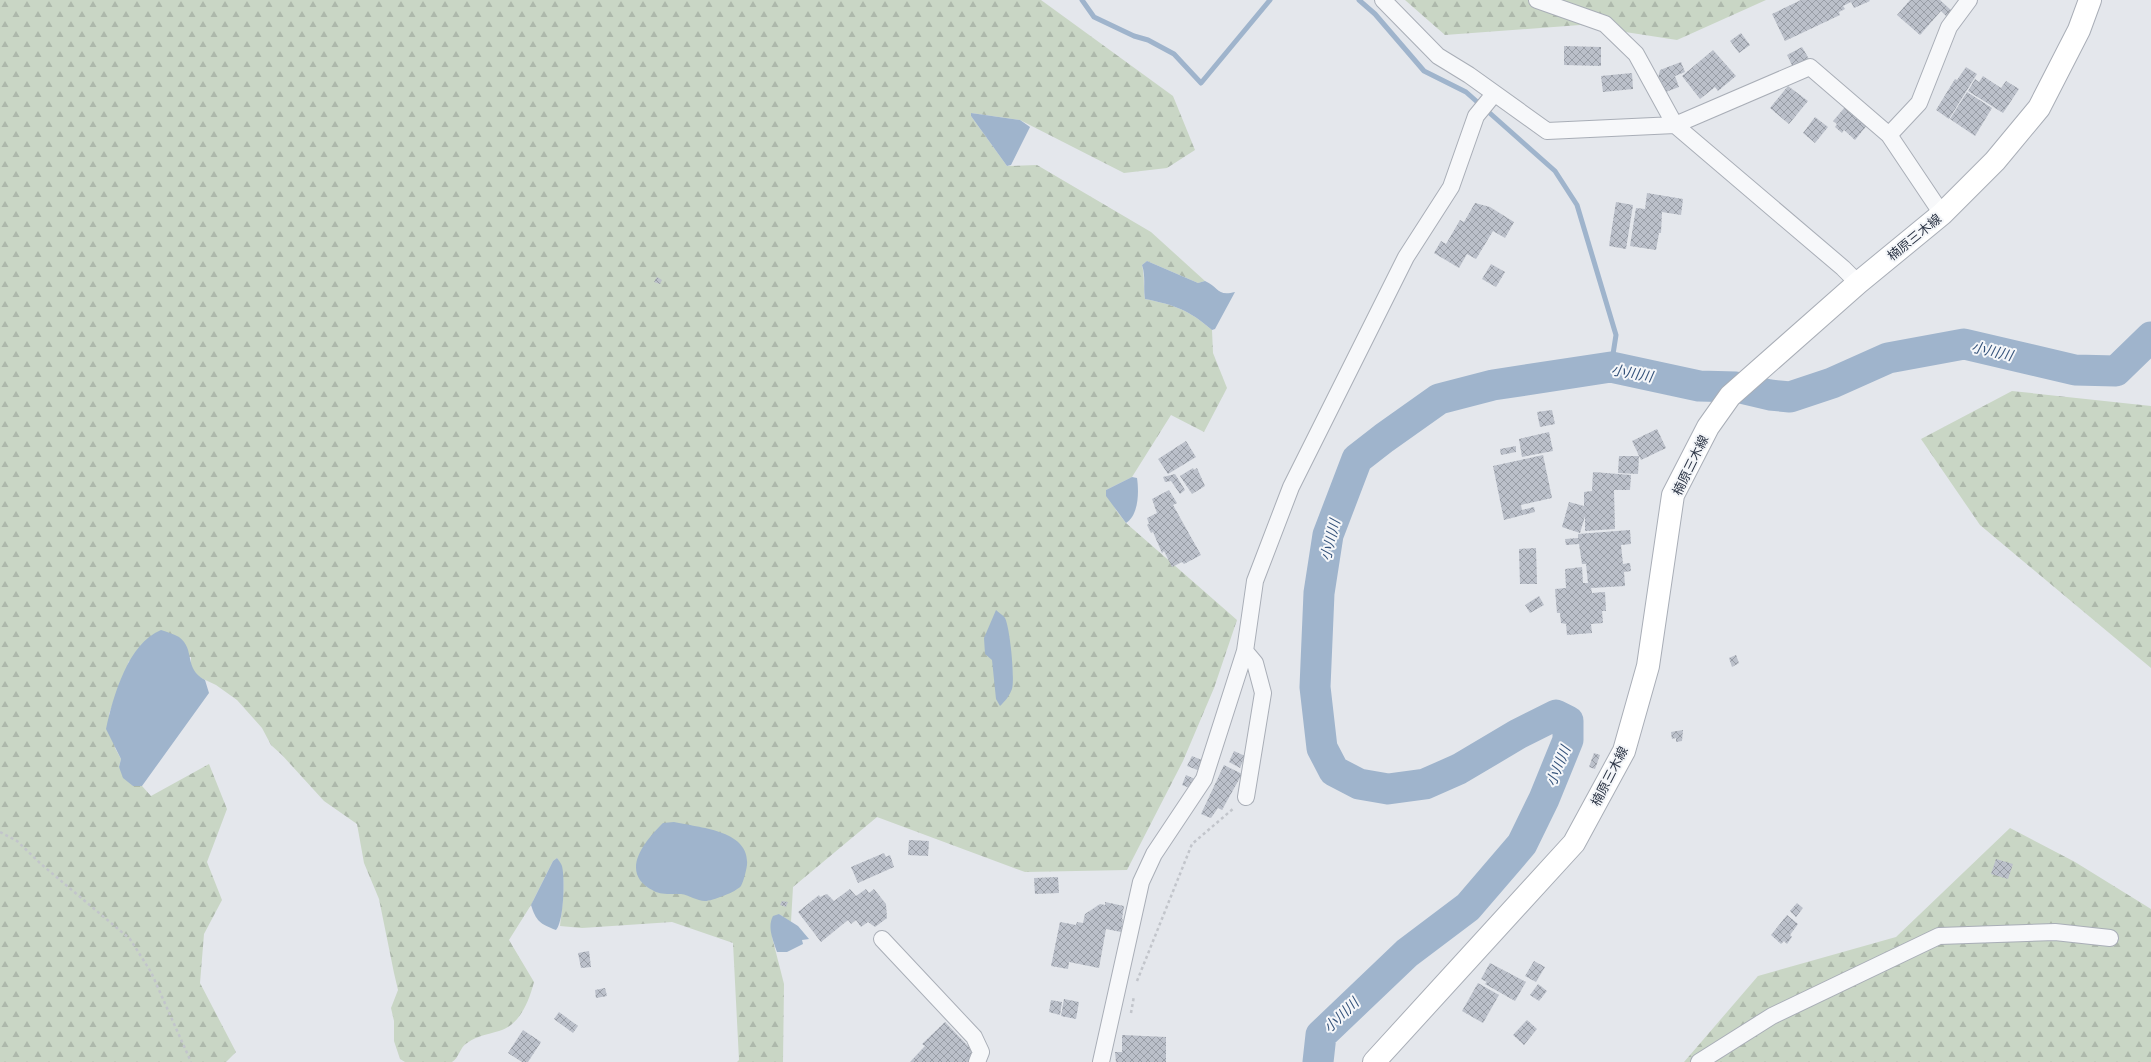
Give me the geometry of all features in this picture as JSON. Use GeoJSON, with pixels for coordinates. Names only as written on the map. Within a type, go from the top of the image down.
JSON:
{"type":"FeatureCollection","features":[{"type":"Feature","properties":{"kind":"main road","name":"楠原三木線"},"geometry":{"type":"LineString","coordinates":[[1374,1062],[1574,843],[1624,751],[1648,666],[1674,495],[1708,427],[1730,396],[1858,283],[1942,214],[1995,161],[2039,108],[2079,30],[2090,0]]}},
{"type":"Feature","properties":{"kind":"street"},"geometry":{"type":"LineString","coordinates":[[1383,0],[1438,56],[1469,75],[1547,131],[1675,125],[1810,67],[1889,134],[1942,214]]}},
{"type":"Feature","properties":{"kind":"street"},"geometry":{"type":"LineString","coordinates":[[1537,0],[1605,24],[1636,54],[1675,125],[1837,262],[1858,283]]}},
{"type":"Feature","properties":{"kind":"street"},"geometry":{"type":"LineString","coordinates":[[1889,134],[1919,103],[1949,27],[1969,0]]}},
{"type":"Feature","properties":{"kind":"street"},"geometry":{"type":"LineString","coordinates":[[1101,1062],[1141,882],[1154,854],[1204,779],[1245,651],[1255,582],[1291,487],[1406,258],[1451,187],[1476,116],[1494,94]]}},
{"type":"Feature","properties":{"kind":"street"},"geometry":{"type":"LineString","coordinates":[[1245,651],[1256,663],[1263,693],[1246,797]]}},
{"type":"Feature","properties":{"kind":"street"},"geometry":{"type":"LineString","coordinates":[[1699,1062],[1772,1016],[1939,936],[2055,932],[2110,938]]}},
{"type":"Feature","properties":{"kind":"street"},"geometry":{"type":"LineString","coordinates":[[882,939],[974,1037],[982,1052],[977,1062]]}},
{"type":"Feature","properties":{"kind":"path"},"geometry":{"type":"LineString","coordinates":[[1136,983],[1192,844],[1246,797]]}},
{"type":"Feature","properties":{"kind":"path"},"geometry":{"type":"LineString","coordinates":[[0,832],[17,841],[41,864],[130,939],[151,972],[191,1062]]}},
{"type":"Feature","properties":{"kind":"path"},"geometry":{"type":"LineString","coordinates":[[1131,1014],[1135,991]]}},
{"type":"Feature","properties":{"kind":"green space"},"geometry":{"type":"Polygon","coordinates":[[[0,0],[1041,0],[1173,96],[1195,150],[1167,168],[1124,173],[1020,120],[971,113],[971,116],[1007,166],[1037,165],[1151,232],[1205,281],[1198,283],[1147,261],[1142,265],[1145,299],[1181,309],[1204,323],[1212,330],[1213,353],[1227,388],[1204,432],[1171,415],[1132,477],[1106,490],[1116,510],[1126,523],[1237,620],[1214,688],[1183,761],[1127,870],[1025,872],[877,817],[793,887],[791,922],[779,914],[772,937],[784,984],[783,1062],[737,1062],[739,1060],[733,943],[672,922],[582,928],[560,926],[563,900],[563,881],[560,864],[557,858],[553,861],[531,905],[509,940],[534,982],[526,1004],[518,1018],[506,1028],[471,1040],[463,1047],[452,1062],[405,1062],[400,1059],[394,1041],[394,1021],[391,1008],[398,990],[379,899],[364,863],[357,824],[324,801],[271,745],[262,728],[237,700],[216,685],[197,676],[191,667],[191,657],[129,661],[109,714],[115,748],[121,759],[119,767],[133,786],[142,786],[151,796],[209,764],[227,809],[207,862],[222,900],[204,934],[200,983],[236,1052],[226,1062],[0,1062],[0,0]]]}},
{"type":"Feature","properties":{"kind":"green space"},"geometry":{"type":"Polygon","coordinates":[[[1405,0],[1766,0],[1677,40],[1580,25],[1445,35],[1405,0]]]}},
{"type":"Feature","properties":{"kind":"green space"},"geometry":{"type":"Polygon","coordinates":[[[2012,391],[2151,406],[2151,668],[1980,525],[1921,439],[2012,391]]]}},
{"type":"Feature","properties":{"kind":"green space"},"geometry":{"type":"Polygon","coordinates":[[[2010,828],[2075,862],[2151,909],[2151,1062],[1684,1062],[1758,976],[1896,937],[2010,828]]]}},
{"type":"Feature","properties":{"kind":"water"},"geometry":{"type":"Polygon","coordinates":[[[971,113],[1020,120],[1030,127],[1011,165],[1007,166],[971,116],[971,113]]]}},
{"type":"Feature","properties":{"kind":"water"},"geometry":{"type":"Polygon","coordinates":[[[1147,261],[1198,283],[1205,281],[1210,283],[1218,291],[1225,293],[1235,292],[1215,329],[1212,330],[1204,323],[1181,309],[1145,299],[1144,274],[1142,265],[1147,261]]]}},
{"type":"Feature","properties":{"kind":"water"},"geometry":{"type":"Polygon","coordinates":[[[1132,477],[1137,478],[1137,502],[1136,509],[1126,523],[1106,496],[1106,490],[1132,477]]]}},
{"type":"Feature","properties":{"kind":"water"},"geometry":{"type":"Polygon","coordinates":[[[996,610],[1005,618],[1007,623],[1013,675],[1012,689],[1008,697],[1000,706],[996,699],[992,660],[985,654],[984,638],[996,610]]]}},
{"type":"Feature","properties":{"kind":"water"},"geometry":{"type":"Polygon","coordinates":[[[161,630],[179,637],[184,642],[194,670],[205,680],[209,693],[142,786],[133,786],[123,778],[119,767],[121,759],[106,729],[118,687],[131,659],[139,646],[149,637],[161,630]]]}},
{"type":"Feature","properties":{"kind":"water"},"geometry":{"type":"Polygon","coordinates":[[[674,822],[709,829],[732,838],[741,844],[746,853],[747,865],[741,886],[724,896],[705,901],[681,894],[660,893],[643,884],[636,867],[642,848],[663,823],[674,822]]]}},
{"type":"Feature","properties":{"kind":"water"},"geometry":{"type":"Polygon","coordinates":[[[557,858],[562,866],[564,889],[561,918],[556,930],[542,924],[539,921],[531,905],[553,861],[557,858]]]}},
{"type":"Feature","properties":{"kind":"water"},"geometry":{"type":"Polygon","coordinates":[[[779,914],[798,926],[809,939],[802,940],[803,944],[787,952],[777,952],[771,934],[771,920],[773,916],[779,914]]]}},
{"type":"Feature","properties":{"kind":"building"},"geometry":{"type":"Polygon","coordinates":[[[1801,0],[1870,1],[1854,8],[1851,2],[1843,6],[1845,9],[1839,12],[1840,15],[1785,41],[1772,14],[1801,0]]]}},
{"type":"Feature","properties":{"kind":"building"},"geometry":{"type":"Polygon","coordinates":[[[1910,0],[1940,0],[1952,11],[1947,17],[1941,11],[1920,35],[1897,15],[1910,0]]]}},
{"type":"Feature","properties":{"kind":"building"},"geometry":{"type":"Polygon","coordinates":[[[1741,33],[1750,45],[1739,53],[1730,41],[1741,33]]]}},
{"type":"Feature","properties":{"kind":"building"},"geometry":{"type":"Polygon","coordinates":[[[1564,46],[1601,47],[1601,66],[1564,65],[1564,46]]]}},
{"type":"Feature","properties":{"kind":"building"},"geometry":{"type":"Polygon","coordinates":[[[1802,47],[1809,59],[1793,67],[1787,55],[1802,47]]]}},
{"type":"Feature","properties":{"kind":"building"},"geometry":{"type":"Polygon","coordinates":[[[1713,50],[1736,76],[1718,91],[1715,87],[1700,99],[1682,76],[1713,50]]]}},
{"type":"Feature","properties":{"kind":"building"},"geometry":{"type":"Polygon","coordinates":[[[1681,62],[1685,72],[1675,76],[1679,87],[1663,93],[1658,78],[1660,70],[1681,62]]]}},
{"type":"Feature","properties":{"kind":"building"},"geometry":{"type":"Polygon","coordinates":[[[1966,67],[1977,74],[1949,119],[1936,110],[1955,79],[1957,80],[1966,67]]]}},
{"type":"Feature","properties":{"kind":"building"},"geometry":{"type":"Polygon","coordinates":[[[1632,73],[1633,89],[1603,92],[1601,76],[1632,73]]]}},
{"type":"Feature","properties":{"kind":"building"},"geometry":{"type":"Polygon","coordinates":[[[1983,76],[2001,88],[2006,81],[2019,89],[2003,113],[1968,91],[1975,79],[1979,82],[1983,76]]]}},
{"type":"Feature","properties":{"kind":"building"},"geometry":{"type":"Polygon","coordinates":[[[1788,86],[1808,101],[1789,124],[1770,108],[1788,86]]]}},
{"type":"Feature","properties":{"kind":"building"},"geometry":{"type":"Polygon","coordinates":[[[1967,92],[1992,108],[1975,136],[1950,119],[1967,92]]]}},
{"type":"Feature","properties":{"kind":"building"},"geometry":{"type":"Polygon","coordinates":[[[1846,106],[1868,124],[1855,140],[1844,130],[1842,133],[1835,127],[1837,124],[1833,121],[1846,106]]]}},
{"type":"Feature","properties":{"kind":"building"},"geometry":{"type":"Polygon","coordinates":[[[1815,117],[1828,127],[1815,143],[1803,133],[1815,117]]]}},
{"type":"Feature","properties":{"kind":"building"},"geometry":{"type":"Polygon","coordinates":[[[1647,193],[1683,199],[1681,215],[1662,212],[1661,233],[1659,233],[1656,250],[1630,246],[1636,208],[1645,209],[1647,193]]]}},
{"type":"Feature","properties":{"kind":"building"},"geometry":{"type":"Polygon","coordinates":[[[1616,202],[1633,205],[1626,249],[1609,246],[1616,202]]]}},
{"type":"Feature","properties":{"kind":"building"},"geometry":{"type":"Polygon","coordinates":[[[1475,203],[1490,207],[1514,222],[1505,238],[1493,231],[1476,259],[1467,254],[1459,268],[1434,253],[1441,241],[1446,244],[1460,220],[1464,222],[1475,203]]]}},
{"type":"Feature","properties":{"kind":"building"},"geometry":{"type":"Polygon","coordinates":[[[1491,264],[1505,272],[1496,287],[1482,279],[1491,264]]]}},
{"type":"Feature","properties":{"kind":"building"},"geometry":{"type":"Polygon","coordinates":[[[657,277],[662,280],[660,284],[654,282],[657,277]]]}},
{"type":"Feature","properties":{"kind":"building"},"geometry":{"type":"Polygon","coordinates":[[[1552,410],[1555,424],[1540,427],[1537,412],[1552,410]]]}},
{"type":"Feature","properties":{"kind":"building"},"geometry":{"type":"Polygon","coordinates":[[[1657,429],[1666,448],[1641,460],[1632,441],[1657,429]]]}},
{"type":"Feature","properties":{"kind":"building"},"geometry":{"type":"Polygon","coordinates":[[[1549,432],[1553,451],[1522,457],[1519,439],[1549,432]]]}},
{"type":"Feature","properties":{"kind":"building"},"geometry":{"type":"Polygon","coordinates":[[[1186,441],[1196,457],[1168,474],[1158,459],[1186,441]]]}},
{"type":"Feature","properties":{"kind":"building"},"geometry":{"type":"Polygon","coordinates":[[[1516,446],[1516,452],[1501,455],[1500,449],[1516,446]]]}},
{"type":"Feature","properties":{"kind":"building"},"geometry":{"type":"Polygon","coordinates":[[[1543,455],[1552,498],[1521,505],[1522,510],[1534,507],[1535,512],[1504,520],[1493,466],[1543,455]]]}},
{"type":"Feature","properties":{"kind":"building"},"geometry":{"type":"Polygon","coordinates":[[[1619,456],[1639,456],[1638,474],[1618,473],[1619,456]]]}},
{"type":"Feature","properties":{"kind":"building"},"geometry":{"type":"Polygon","coordinates":[[[1193,468],[1194,470],[1197,468],[1205,486],[1192,494],[1180,476],[1193,468]]]}},
{"type":"Feature","properties":{"kind":"building"},"geometry":{"type":"Polygon","coordinates":[[[1593,472],[1631,475],[1630,490],[1614,490],[1615,529],[1585,531],[1585,516],[1580,533],[1562,527],[1569,502],[1584,506],[1584,492],[1592,491],[1593,472]]]}},
{"type":"Feature","properties":{"kind":"building"},"geometry":{"type":"Polygon","coordinates":[[[1175,474],[1185,490],[1180,494],[1171,481],[1165,482],[1163,477],[1175,474]]]}},
{"type":"Feature","properties":{"kind":"building"},"geometry":{"type":"Polygon","coordinates":[[[1169,490],[1177,503],[1173,505],[1201,555],[1184,564],[1182,562],[1172,567],[1164,551],[1162,553],[1153,532],[1151,533],[1147,525],[1149,524],[1147,518],[1157,513],[1152,499],[1169,490]]]}},
{"type":"Feature","properties":{"kind":"building"},"geometry":{"type":"Polygon","coordinates":[[[1630,530],[1631,544],[1621,545],[1623,564],[1630,563],[1631,571],[1624,572],[1625,586],[1591,588],[1592,593],[1605,592],[1606,611],[1602,611],[1603,623],[1591,624],[1592,633],[1567,635],[1566,624],[1561,623],[1560,613],[1557,613],[1555,589],[1566,588],[1565,569],[1582,567],[1583,583],[1588,583],[1586,564],[1582,564],[1579,544],[1566,545],[1565,539],[1578,538],[1578,534],[1630,530]]]}},
{"type":"Feature","properties":{"kind":"building"},"geometry":{"type":"Polygon","coordinates":[[[1536,548],[1537,584],[1520,584],[1519,549],[1536,548]]]}},
{"type":"Feature","properties":{"kind":"building"},"geometry":{"type":"Polygon","coordinates":[[[1539,596],[1544,605],[1530,613],[1525,605],[1539,596]]]}},
{"type":"Feature","properties":{"kind":"building"},"geometry":{"type":"Polygon","coordinates":[[[1736,655],[1739,663],[1732,667],[1729,658],[1736,655]]]}},
{"type":"Feature","properties":{"kind":"building"},"geometry":{"type":"Polygon","coordinates":[[[1683,730],[1682,741],[1676,742],[1676,738],[1672,739],[1671,732],[1683,730]]]}},
{"type":"Feature","properties":{"kind":"building"},"geometry":{"type":"Polygon","coordinates":[[[1234,751],[1245,756],[1240,768],[1229,762],[1234,751]]]}},
{"type":"Feature","properties":{"kind":"building"},"geometry":{"type":"Polygon","coordinates":[[[1594,753],[1600,755],[1595,769],[1589,767],[1594,753]]]}},
{"type":"Feature","properties":{"kind":"building"},"geometry":{"type":"Polygon","coordinates":[[[1192,756],[1204,761],[1200,771],[1187,766],[1192,756]]]}},
{"type":"Feature","properties":{"kind":"building"},"geometry":{"type":"Polygon","coordinates":[[[1224,765],[1242,774],[1222,810],[1218,808],[1211,818],[1201,814],[1224,765]]]}},
{"type":"Feature","properties":{"kind":"building"},"geometry":{"type":"Polygon","coordinates":[[[1186,775],[1195,779],[1192,789],[1182,785],[1186,775]]]}},
{"type":"Feature","properties":{"kind":"building"},"geometry":{"type":"Polygon","coordinates":[[[909,840],[929,841],[928,856],[908,855],[909,840]]]}},
{"type":"Feature","properties":{"kind":"building"},"geometry":{"type":"Polygon","coordinates":[[[884,853],[886,857],[890,855],[894,867],[858,883],[851,867],[884,853]]]}},
{"type":"Feature","properties":{"kind":"building"},"geometry":{"type":"Polygon","coordinates":[[[1996,859],[2013,864],[2008,879],[1991,874],[1996,859]]]}},
{"type":"Feature","properties":{"kind":"building"},"geometry":{"type":"Polygon","coordinates":[[[1058,877],[1059,893],[1035,894],[1034,878],[1058,877]]]}},
{"type":"Feature","properties":{"kind":"building"},"geometry":{"type":"Polygon","coordinates":[[[850,889],[856,896],[866,889],[869,893],[874,889],[886,904],[887,918],[875,927],[868,922],[861,927],[856,920],[851,924],[848,920],[821,942],[798,912],[819,895],[820,897],[827,894],[834,901],[850,889]]]}},
{"type":"Feature","properties":{"kind":"building"},"geometry":{"type":"Polygon","coordinates":[[[782,901],[788,902],[786,907],[780,905],[782,901]]]}},
{"type":"Feature","properties":{"kind":"building"},"geometry":{"type":"Polygon","coordinates":[[[1105,902],[1124,906],[1123,919],[1121,932],[1106,929],[1099,968],[1069,962],[1068,969],[1051,966],[1060,922],[1076,925],[1077,922],[1083,923],[1085,914],[1100,904],[1105,905],[1105,902]]]}},
{"type":"Feature","properties":{"kind":"building"},"geometry":{"type":"Polygon","coordinates":[[[1797,903],[1803,908],[1796,917],[1790,911],[1797,903]]]}},
{"type":"Feature","properties":{"kind":"building"},"geometry":{"type":"Polygon","coordinates":[[[1787,915],[1798,924],[1790,935],[1792,937],[1787,944],[1784,941],[1781,944],[1771,935],[1787,915]]]}},
{"type":"Feature","properties":{"kind":"building"},"geometry":{"type":"Polygon","coordinates":[[[589,951],[591,967],[581,968],[578,953],[589,951]]]}},
{"type":"Feature","properties":{"kind":"building"},"geometry":{"type":"Polygon","coordinates":[[[1534,961],[1545,967],[1536,982],[1525,976],[1534,961]]]}},
{"type":"Feature","properties":{"kind":"building"},"geometry":{"type":"Polygon","coordinates":[[[1490,963],[1526,982],[1515,1001],[1485,984],[1487,982],[1481,979],[1490,963]]]}},
{"type":"Feature","properties":{"kind":"building"},"geometry":{"type":"Polygon","coordinates":[[[1478,983],[1499,995],[1483,1023],[1462,1011],[1478,983]]]}},
{"type":"Feature","properties":{"kind":"building"},"geometry":{"type":"Polygon","coordinates":[[[1538,984],[1547,991],[1539,1001],[1530,995],[1538,984]]]}},
{"type":"Feature","properties":{"kind":"building"},"geometry":{"type":"Polygon","coordinates":[[[605,988],[607,996],[596,998],[595,990],[605,988]]]}},
{"type":"Feature","properties":{"kind":"building"},"geometry":{"type":"Polygon","coordinates":[[[1064,999],[1079,1002],[1076,1019],[1061,1016],[1064,999]]]}},
{"type":"Feature","properties":{"kind":"building"},"geometry":{"type":"Polygon","coordinates":[[[1051,1000],[1062,1002],[1060,1015],[1049,1012],[1051,1000]]]}},
{"type":"Feature","properties":{"kind":"building"},"geometry":{"type":"Polygon","coordinates":[[[559,1012],[578,1026],[573,1033],[554,1019],[559,1012]]]}},
{"type":"Feature","properties":{"kind":"building"},"geometry":{"type":"Polygon","coordinates":[[[1527,1020],[1537,1029],[1524,1045],[1513,1035],[1527,1020]]]}},
{"type":"Feature","properties":{"kind":"building"},"geometry":{"type":"Polygon","coordinates":[[[945,1022],[969,1047],[972,1053],[968,1062],[910,1062],[925,1046],[922,1044],[945,1022]]]}},
{"type":"Feature","properties":{"kind":"building"},"geometry":{"type":"Polygon","coordinates":[[[523,1030],[541,1042],[528,1062],[522,1062],[508,1053],[523,1030]]]}},
{"type":"Feature","properties":{"kind":"building"},"geometry":{"type":"Polygon","coordinates":[[[1122,1035],[1166,1037],[1166,1062],[1116,1062],[1115,1052],[1122,1052],[1122,1035]]]}},
{"type":"Feature","properties":{"kind":"waterway"},"geometry":{"type":"LineString","coordinates":[[1082,0],[1094,17],[1134,36],[1148,40],[1174,54],[1201,83],[1270,0]]}},
{"type":"Feature","properties":{"kind":"waterway"},"geometry":{"type":"LineString","coordinates":[[1359,0],[1375,14],[1424,71],[1466,92],[1555,171],[1577,205],[1616,335],[1611,367]]}},
{"type":"Feature","properties":{"kind":"waterway","name":"小川川"},"geometry":{"type":"LineString","coordinates":[[1318,1062],[1321,1035],[1407,953],[1468,907],[1522,844],[1544,799],[1568,740],[1568,721],[1556,715],[1518,734],[1459,769],[1425,784],[1388,789],[1359,784],[1334,771],[1322,748],[1315,687],[1319,593],[1328,535],[1357,459],[1439,399],[1493,385],[1611,367],[1699,386],[1736,387],[1770,395],[1790,397],[1832,383],[1888,358],[1964,344],[2075,370],[2116,371],[2151,337]]}}]}
